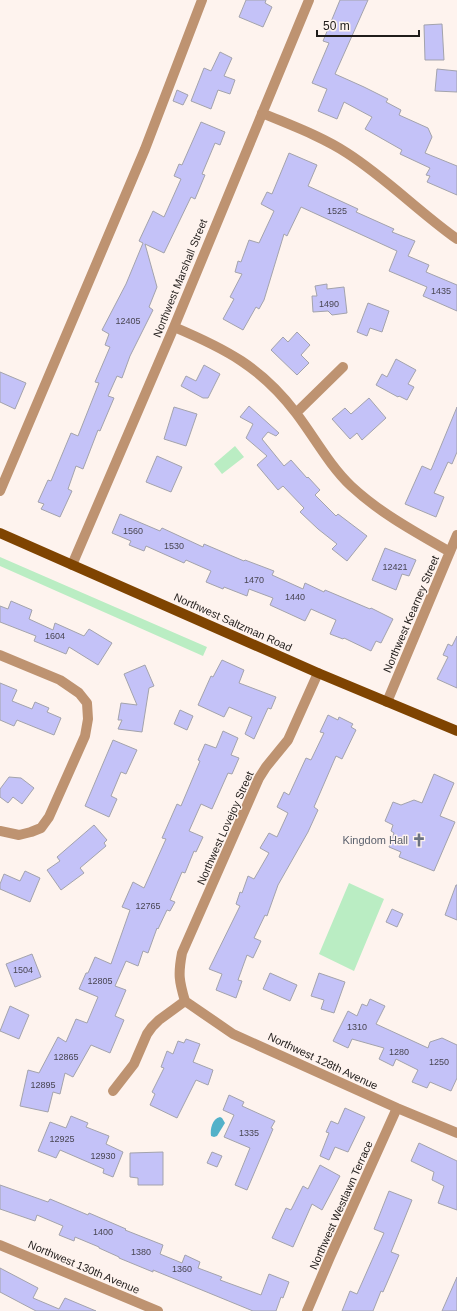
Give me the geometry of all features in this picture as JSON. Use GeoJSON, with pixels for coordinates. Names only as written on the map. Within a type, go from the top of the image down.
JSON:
{"type":"FeatureCollection","features":[{"type":"Feature","properties":{"kind":"main road","name":"Northwest Saltzman Road"},"geometry":{"type":"LineString","coordinates":[[0,533],[318,673],[457,731]]}},
{"type":"Feature","properties":{"kind":"street"},"geometry":{"type":"LineString","coordinates":[[0,491],[145,148],[202,0]]}},
{"type":"Feature","properties":{"kind":"street","name":"Northwest Marshall Street"},"geometry":{"type":"LineString","coordinates":[[72,565],[174,327],[309,0]]}},
{"type":"Feature","properties":{"kind":"street"},"geometry":{"type":"LineString","coordinates":[[262,113],[346,152],[384,180],[457,239]]}},
{"type":"Feature","properties":{"kind":"street"},"geometry":{"type":"LineString","coordinates":[[174,327],[212,343],[233,354],[254,369],[274,388],[296,413],[325,456],[351,486],[386,515],[450,552]]}},
{"type":"Feature","properties":{"kind":"street"},"geometry":{"type":"LineString","coordinates":[[296,413],[343,367]]}},
{"type":"Feature","properties":{"kind":"street","name":"Northwest Kearney Street"},"geometry":{"type":"LineString","coordinates":[[387,702],[457,535]]}},
{"type":"Feature","properties":{"kind":"street"},"geometry":{"type":"LineString","coordinates":[[0,654],[60,680],[79,693],[87,704],[88,720],[86,736],[50,817],[41,828],[31,832],[19,835],[0,831]]}},
{"type":"Feature","properties":{"kind":"street","name":"Northwest Lovejoy Street"},"geometry":{"type":"LineString","coordinates":[[185,1001],[179,980],[179,969],[182,953],[259,778],[288,740],[318,673]]}},
{"type":"Feature","properties":{"kind":"street"},"geometry":{"type":"LineString","coordinates":[[113,1091],[134,1064],[152,1027],[185,1001]]}},
{"type":"Feature","properties":{"kind":"street","name":"Northwest 128th Avenue"},"geometry":{"type":"LineString","coordinates":[[185,1001],[233,1034],[397,1108],[457,1133]]}},
{"type":"Feature","properties":{"kind":"street","name":"Northwest Westlawn Terrace"},"geometry":{"type":"LineString","coordinates":[[307,1311],[397,1108]]}},
{"type":"Feature","properties":{"kind":"street","name":"Northwest 130th Avenue"},"geometry":{"type":"LineString","coordinates":[[0,1245],[158,1311]]}},
{"type":"Feature","properties":{"kind":"green space"},"geometry":{"type":"Polygon","coordinates":[[[235,446],[244,457],[222,474],[214,464],[235,446]]]}},
{"type":"Feature","properties":{"kind":"green space"},"geometry":{"type":"Polygon","coordinates":[[[0,557],[207,647],[203,656],[0,566],[0,557]]]}},
{"type":"Feature","properties":{"kind":"green space"},"geometry":{"type":"Polygon","coordinates":[[[349,883],[384,899],[354,971],[319,954],[349,883]]]}},
{"type":"Feature","properties":{"kind":"water"},"geometry":{"type":"Polygon","coordinates":[[[220,1117],[225,1123],[217,1136],[211,1136],[212,1125],[217,1118],[220,1117]]]}},
{"type":"Feature","properties":{"kind":"building"},"geometry":{"type":"Polygon","coordinates":[[[246,0],[266,0],[265,3],[272,7],[263,27],[239,17],[246,0]]]}},
{"type":"Feature","properties":{"kind":"building"},"geometry":{"type":"Polygon","coordinates":[[[340,0],[368,0],[335,74],[388,99],[386,102],[401,110],[399,115],[428,128],[432,137],[425,153],[457,166],[457,195],[427,182],[430,176],[426,175],[430,168],[400,154],[402,150],[365,129],[372,117],[344,102],[337,119],[318,111],[327,89],[312,83],[329,43],[323,41],[340,0]]]}},
{"type":"Feature","properties":{"kind":"building"},"geometry":{"type":"Polygon","coordinates":[[[442,24],[444,60],[425,60],[424,25],[442,24]]]}},
{"type":"Feature","properties":{"kind":"building"},"geometry":{"type":"Polygon","coordinates":[[[220,52],[232,58],[224,76],[235,80],[230,94],[218,90],[211,109],[191,101],[204,68],[211,71],[220,52]]]}},
{"type":"Feature","properties":{"kind":"building"},"geometry":{"type":"Polygon","coordinates":[[[437,69],[457,71],[457,92],[435,91],[437,69]]]}},
{"type":"Feature","properties":{"kind":"building"},"geometry":{"type":"Polygon","coordinates":[[[177,90],[188,95],[183,105],[173,101],[177,90]]]}},
{"type":"Feature","properties":{"kind":"building"},"geometry":{"type":"Polygon","coordinates":[[[201,122],[225,132],[220,145],[215,143],[202,174],[205,175],[195,199],[191,197],[164,253],[145,244],[157,287],[149,307],[153,310],[130,356],[122,378],[117,376],[108,396],[114,398],[100,431],[98,430],[83,469],[76,466],[68,489],[72,491],[60,517],[41,509],[44,504],[38,502],[48,480],[51,481],[71,433],[78,436],[99,383],[95,382],[110,347],[105,345],[109,334],[102,330],[126,284],[143,243],[139,241],[153,211],[164,217],[181,179],[174,176],[179,164],[182,165],[201,122]]]}},
{"type":"Feature","properties":{"kind":"building"},"geometry":{"type":"Polygon","coordinates":[[[289,153],[317,165],[308,186],[358,209],[356,212],[394,229],[392,232],[415,241],[408,256],[429,265],[426,272],[457,285],[457,311],[423,296],[427,287],[389,271],[397,251],[301,207],[287,236],[284,234],[264,300],[259,309],[256,307],[243,330],[223,319],[234,299],[230,297],[242,274],[235,272],[238,261],[241,262],[249,240],[259,243],[274,211],[261,204],[267,192],[272,194],[289,153]]]}},
{"type":"Feature","properties":{"kind":"building"},"geometry":{"type":"Polygon","coordinates":[[[327,284],[327,289],[344,287],[347,313],[332,315],[328,311],[313,312],[312,296],[317,296],[315,286],[327,284]]]}},
{"type":"Feature","properties":{"kind":"building"},"geometry":{"type":"Polygon","coordinates":[[[368,303],[389,311],[382,332],[370,328],[367,336],[357,332],[368,303]]]}},
{"type":"Feature","properties":{"kind":"building"},"geometry":{"type":"Polygon","coordinates":[[[297,332],[310,345],[301,355],[309,363],[297,375],[271,350],[283,337],[288,342],[297,332]]]}},
{"type":"Feature","properties":{"kind":"building"},"geometry":{"type":"Polygon","coordinates":[[[396,359],[416,370],[408,384],[414,387],[407,400],[399,396],[398,397],[376,385],[382,374],[387,377],[396,359]]]}},
{"type":"Feature","properties":{"kind":"building"},"geometry":{"type":"Polygon","coordinates":[[[204,365],[220,374],[208,398],[203,398],[181,386],[186,376],[196,381],[204,365]]]}},
{"type":"Feature","properties":{"kind":"building"},"geometry":{"type":"Polygon","coordinates":[[[0,372],[26,383],[15,409],[0,402],[0,372]]]}},
{"type":"Feature","properties":{"kind":"building"},"geometry":{"type":"Polygon","coordinates":[[[369,398],[386,418],[362,440],[357,433],[350,439],[332,419],[345,408],[351,414],[369,398]]]}},
{"type":"Feature","properties":{"kind":"building"},"geometry":{"type":"Polygon","coordinates":[[[249,406],[279,433],[276,436],[268,432],[262,439],[284,466],[291,460],[320,490],[315,495],[336,516],[338,514],[367,536],[347,561],[332,549],[337,544],[300,512],[304,508],[283,486],[278,490],[257,465],[267,456],[246,438],[253,424],[240,417],[249,406]]]}},
{"type":"Feature","properties":{"kind":"building"},"geometry":{"type":"Polygon","coordinates":[[[174,407],[197,414],[186,446],[164,439],[174,407]]]}},
{"type":"Feature","properties":{"kind":"building"},"geometry":{"type":"Polygon","coordinates":[[[457,407],[457,452],[452,464],[448,462],[434,493],[444,497],[436,517],[405,504],[422,466],[431,470],[457,407]]]}},
{"type":"Feature","properties":{"kind":"building"},"geometry":{"type":"Polygon","coordinates":[[[157,456],[182,467],[171,492],[146,482],[157,456]]]}},
{"type":"Feature","properties":{"kind":"building"},"geometry":{"type":"Polygon","coordinates":[[[120,514],[160,531],[162,528],[203,547],[204,544],[244,561],[245,560],[274,571],[272,575],[303,589],[305,583],[324,592],[325,590],[370,609],[371,608],[393,619],[381,643],[376,641],[371,651],[344,638],[343,639],[330,634],[336,620],[311,609],[305,621],[270,605],[273,598],[249,589],[247,596],[206,582],[211,571],[186,560],[184,563],[146,546],[144,551],[129,545],[131,541],[112,533],[120,514]]]}},
{"type":"Feature","properties":{"kind":"building"},"geometry":{"type":"Polygon","coordinates":[[[385,548],[416,560],[409,576],[402,574],[396,590],[372,580],[385,548]]]}},
{"type":"Feature","properties":{"kind":"building"},"geometry":{"type":"Polygon","coordinates":[[[11,601],[32,610],[29,619],[53,630],[55,623],[84,636],[89,629],[112,643],[98,665],[69,647],[66,654],[34,641],[36,636],[0,622],[0,606],[8,609],[11,601]]]}},
{"type":"Feature","properties":{"kind":"building"},"geometry":{"type":"Polygon","coordinates":[[[457,636],[457,688],[437,679],[448,657],[443,655],[448,644],[452,646],[457,636]]]}},
{"type":"Feature","properties":{"kind":"building"},"geometry":{"type":"Polygon","coordinates":[[[222,660],[244,670],[239,683],[276,697],[271,709],[268,708],[254,739],[245,734],[252,717],[229,707],[224,717],[198,705],[211,676],[213,677],[222,660]]]}},
{"type":"Feature","properties":{"kind":"building"},"geometry":{"type":"Polygon","coordinates":[[[145,665],[154,686],[149,688],[142,732],[118,729],[122,720],[118,720],[121,703],[137,705],[124,674],[145,665]]]}},
{"type":"Feature","properties":{"kind":"building"},"geometry":{"type":"Polygon","coordinates":[[[0,683],[17,690],[12,701],[32,709],[35,702],[49,708],[47,712],[61,718],[54,735],[17,720],[14,726],[0,720],[0,683]]]}},
{"type":"Feature","properties":{"kind":"building"},"geometry":{"type":"Polygon","coordinates":[[[180,710],[193,716],[187,730],[174,724],[180,710]]]}},
{"type":"Feature","properties":{"kind":"building"},"geometry":{"type":"Polygon","coordinates":[[[328,715],[338,720],[339,717],[353,724],[351,727],[356,730],[342,759],[336,756],[314,807],[318,810],[308,832],[278,885],[267,916],[265,915],[254,938],[261,941],[253,958],[247,955],[238,980],[242,981],[236,998],[216,990],[222,974],[209,969],[240,906],[236,904],[248,876],[254,879],[269,853],[260,848],[269,833],[277,837],[288,813],[277,807],[284,792],[289,795],[306,758],[311,760],[324,733],[320,732],[328,715]]]}},
{"type":"Feature","properties":{"kind":"building"},"geometry":{"type":"Polygon","coordinates":[[[223,731],[238,738],[231,755],[239,758],[232,774],[228,773],[212,809],[201,804],[189,831],[203,837],[196,852],[194,851],[185,873],[182,872],[170,900],[175,902],[170,911],[167,910],[158,929],[157,928],[148,953],[143,951],[138,966],[126,961],[115,986],[126,990],[115,1016],[124,1020],[110,1053],[91,1045],[73,1077],[65,1073],[60,1094],[53,1092],[48,1112],[20,1106],[28,1070],[39,1073],[58,1037],[66,1042],[76,1019],[87,1023],[98,997],[79,989],[86,973],[88,973],[95,957],[111,964],[130,910],[122,907],[133,882],[144,888],[166,839],[162,838],[177,804],[181,806],[200,761],[198,760],[205,744],[216,748],[223,731]]]}},
{"type":"Feature","properties":{"kind":"building"},"geometry":{"type":"Polygon","coordinates":[[[113,740],[137,750],[126,774],[121,772],[111,796],[117,799],[109,817],[85,806],[113,740]]]}},
{"type":"Feature","properties":{"kind":"building","name":"Kingdom Hall"},"geometry":{"type":"Polygon","coordinates":[[[434,774],[454,783],[440,816],[455,822],[434,871],[399,857],[401,852],[389,847],[394,833],[391,831],[393,825],[385,821],[393,802],[401,805],[414,800],[422,803],[434,774]]]}},
{"type":"Feature","properties":{"kind":"building"},"geometry":{"type":"Polygon","coordinates":[[[9,777],[21,778],[34,788],[22,804],[13,797],[8,803],[0,797],[0,789],[9,777]]]}},
{"type":"Feature","properties":{"kind":"building"},"geometry":{"type":"Polygon","coordinates":[[[94,825],[107,840],[104,843],[106,846],[80,868],[84,873],[61,890],[47,870],[60,861],[57,857],[94,825]]]}},
{"type":"Feature","properties":{"kind":"building"},"geometry":{"type":"Polygon","coordinates":[[[25,871],[40,878],[30,902],[0,889],[0,884],[4,874],[20,881],[25,871]]]}},
{"type":"Feature","properties":{"kind":"building"},"geometry":{"type":"Polygon","coordinates":[[[457,885],[457,920],[445,915],[457,885]]]}},
{"type":"Feature","properties":{"kind":"building"},"geometry":{"type":"Polygon","coordinates":[[[392,909],[403,914],[397,927],[386,922],[392,909]]]}},
{"type":"Feature","properties":{"kind":"building"},"geometry":{"type":"Polygon","coordinates":[[[32,954],[41,977],[15,987],[6,964],[32,954]]]}},
{"type":"Feature","properties":{"kind":"building"},"geometry":{"type":"Polygon","coordinates":[[[270,973],[297,985],[290,1001],[263,989],[270,973]]]}},
{"type":"Feature","properties":{"kind":"building"},"geometry":{"type":"Polygon","coordinates":[[[319,973],[345,982],[334,1013],[321,1009],[324,1000],[311,996],[319,973]]]}},
{"type":"Feature","properties":{"kind":"building"},"geometry":{"type":"Polygon","coordinates":[[[370,999],[385,1006],[376,1024],[428,1048],[430,1042],[442,1038],[457,1045],[457,1078],[451,1091],[430,1082],[427,1088],[412,1082],[418,1070],[396,1059],[393,1066],[379,1059],[384,1048],[352,1039],[348,1048],[333,1041],[348,1011],[357,1016],[362,1004],[367,1006],[370,999]]]}},
{"type":"Feature","properties":{"kind":"building"},"geometry":{"type":"Polygon","coordinates":[[[10,1006],[29,1015],[19,1039],[0,1031],[10,1006]]]}},
{"type":"Feature","properties":{"kind":"building"},"geometry":{"type":"Polygon","coordinates":[[[186,1039],[200,1044],[193,1062],[213,1070],[208,1085],[196,1080],[177,1118],[150,1105],[155,1094],[152,1092],[164,1068],[161,1067],[167,1051],[173,1054],[178,1041],[184,1043],[186,1039]]]}},
{"type":"Feature","properties":{"kind":"building"},"geometry":{"type":"Polygon","coordinates":[[[229,1095],[244,1102],[242,1106],[275,1121],[247,1190],[235,1185],[250,1148],[224,1137],[234,1115],[223,1110],[229,1095]]]}},
{"type":"Feature","properties":{"kind":"building"},"geometry":{"type":"Polygon","coordinates":[[[345,1108],[365,1117],[348,1152],[335,1147],[329,1160],[320,1156],[329,1133],[326,1132],[331,1121],[338,1124],[345,1108]]]}},
{"type":"Feature","properties":{"kind":"building"},"geometry":{"type":"Polygon","coordinates":[[[71,1116],[88,1123],[86,1127],[109,1136],[106,1144],[123,1152],[113,1177],[103,1173],[104,1169],[60,1150],[56,1158],[38,1151],[50,1122],[66,1128],[71,1116]]]}},
{"type":"Feature","properties":{"kind":"building"},"geometry":{"type":"Polygon","coordinates":[[[419,1143],[457,1161],[457,1210],[438,1203],[444,1186],[432,1180],[434,1172],[411,1161],[419,1143]]]}},
{"type":"Feature","properties":{"kind":"building"},"geometry":{"type":"Polygon","coordinates":[[[163,1152],[163,1185],[138,1185],[138,1178],[130,1177],[130,1153],[163,1152]]]}},
{"type":"Feature","properties":{"kind":"building"},"geometry":{"type":"Polygon","coordinates":[[[212,1152],[222,1156],[217,1167],[207,1163],[212,1152]]]}},
{"type":"Feature","properties":{"kind":"building"},"geometry":{"type":"Polygon","coordinates":[[[320,1165],[340,1176],[322,1210],[312,1204],[293,1247],[272,1238],[286,1208],[291,1210],[303,1186],[308,1189],[320,1165]]]}},
{"type":"Feature","properties":{"kind":"building"},"geometry":{"type":"Polygon","coordinates":[[[0,1185],[48,1202],[50,1199],[88,1215],[89,1213],[126,1229],[125,1230],[163,1245],[160,1254],[182,1263],[185,1255],[200,1262],[198,1268],[222,1277],[220,1280],[261,1295],[269,1274],[289,1282],[276,1311],[253,1311],[153,1270],[153,1272],[119,1258],[99,1247],[75,1237],[74,1241],[59,1235],[63,1226],[37,1215],[35,1221],[0,1209],[0,1185]]]}},
{"type":"Feature","properties":{"kind":"building"},"geometry":{"type":"Polygon","coordinates":[[[389,1191],[412,1200],[391,1252],[399,1255],[373,1311],[342,1311],[350,1291],[357,1294],[384,1233],[374,1229],[389,1191]]]}},
{"type":"Feature","properties":{"kind":"building"},"geometry":{"type":"Polygon","coordinates":[[[0,1268],[38,1288],[33,1298],[59,1309],[65,1298],[96,1311],[36,1311],[0,1292],[0,1268]]]}},
{"type":"Feature","properties":{"kind":"building"},"geometry":{"type":"Polygon","coordinates":[[[457,1277],[457,1311],[442,1311],[457,1277]]]}},
{"type":"Feature","properties":{"kind":"place","name":"Kingdom Hall"},"geometry":{"type":"Point","coordinates":[419,840]}}]}
